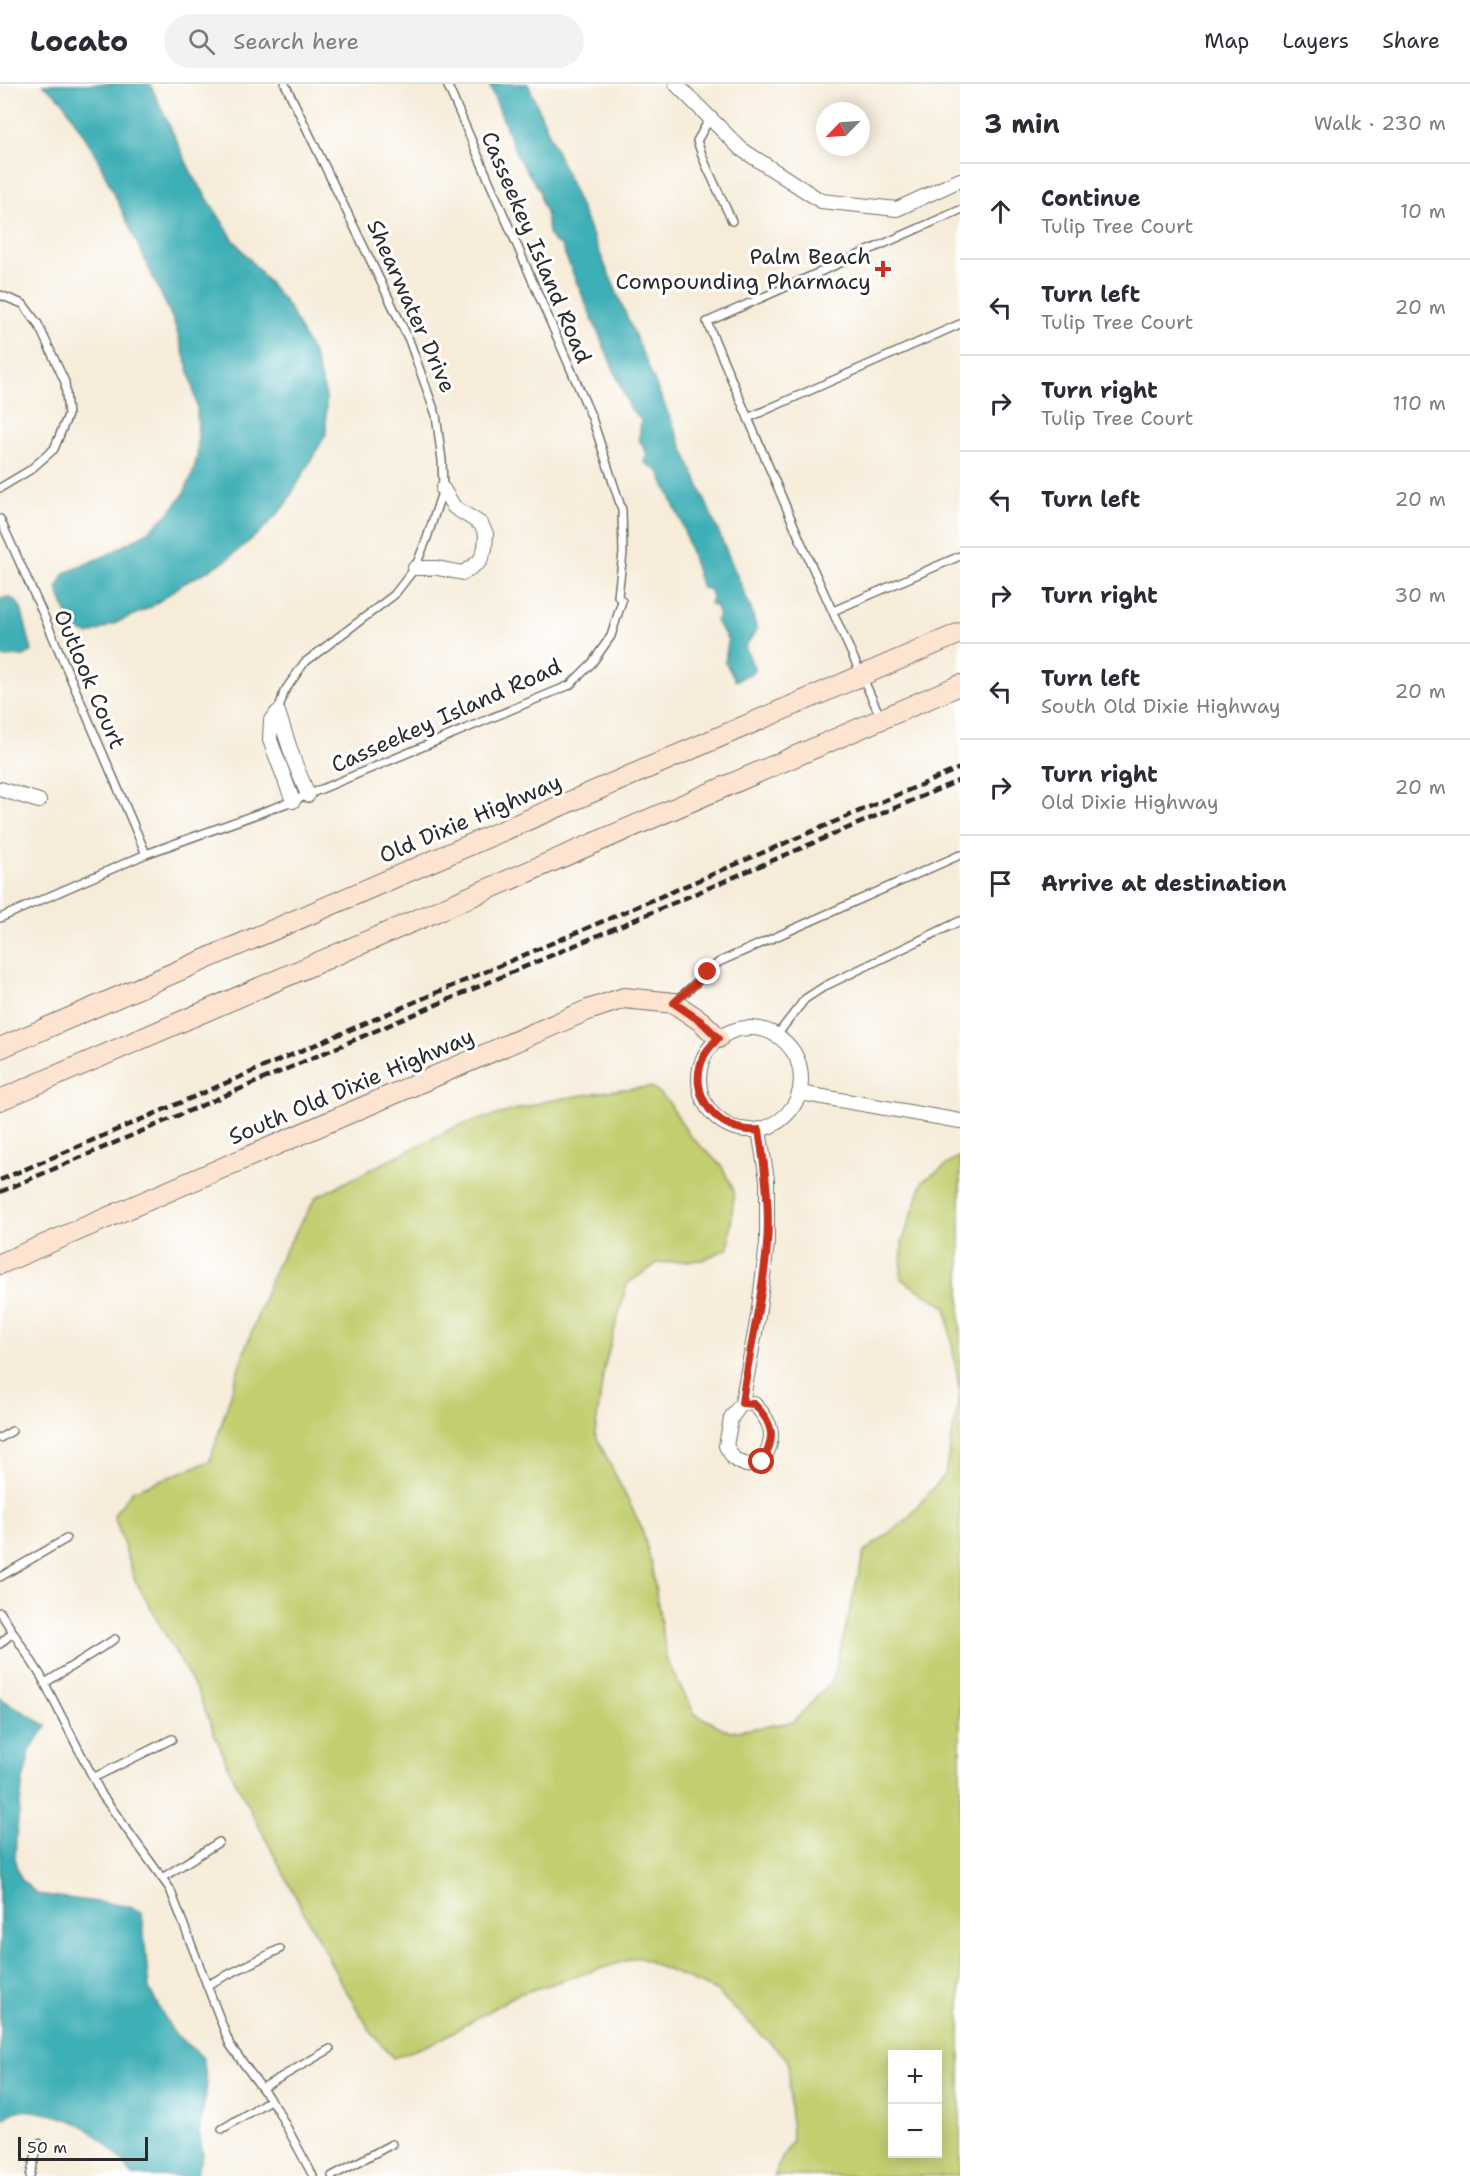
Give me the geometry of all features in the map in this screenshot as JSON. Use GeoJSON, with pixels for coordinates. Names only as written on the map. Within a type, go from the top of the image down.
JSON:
{"type":"FeatureCollection","features":[{"type":"Feature","properties":{"kind":"main road","name":"Old Dixie Highway"},"geometry":{"type":"LineString","coordinates":[[0,1048],[960,633]]}},
{"type":"Feature","properties":{"kind":"main road"},"geometry":{"type":"LineString","coordinates":[[0,1100],[960,685]]}},
{"type":"Feature","properties":{"kind":"main road","name":"South Old Dixie Highway"},"geometry":{"type":"LineString","coordinates":[[0,1264],[588,1010],[624,998],[674,1003],[702,1022],[718,1038]]}},
{"type":"Feature","properties":{"kind":"street"},"geometry":{"type":"LineString","coordinates":[[676,84],[741,149],[821,201],[897,209],[960,180]]}},
{"type":"Feature","properties":{"kind":"street"},"geometry":{"type":"LineString","coordinates":[[415,568],[437,568],[463,573],[480,561],[485,548],[486,534],[481,524],[454,507],[443,489]]}},
{"type":"Feature","properties":{"kind":"street"},"geometry":{"type":"LineString","coordinates":[[278,712],[308,795]]}},
{"type":"Feature","properties":{"kind":"street","name":"Shearwater Drive"},"geometry":{"type":"LineString","coordinates":[[278,712],[271,720],[270,740],[293,801]]}},
{"type":"Feature","properties":{"kind":"street"},"geometry":{"type":"LineString","coordinates":[[0,789],[39,801]]}},
{"type":"Feature","properties":{"kind":"street"},"geometry":{"type":"LineString","coordinates":[[751,1027],[768,1030],[777,1035],[795,1053],[802,1073],[800,1093],[794,1106],[787,1116],[774,1125],[759,1130],[737,1129],[720,1121],[707,1108],[700,1092],[698,1077],[705,1053],[718,1038],[734,1030],[751,1027]]}},
{"type":"Feature","properties":{"kind":"street"},"geometry":{"type":"LineString","coordinates":[[800,1093],[960,1121]]}},
{"type":"Feature","properties":{"kind":"street"},"geometry":{"type":"LineString","coordinates":[[742,1403],[754,1404],[765,1414],[772,1430],[770,1448],[762,1462],[746,1465],[734,1459],[726,1446],[731,1418],[742,1403],[758,1316],[767,1244],[767,1180],[759,1130]]}},
{"type":"Feature","properties":{"kind":"lane","name":"Shearwater Drive"},"geometry":{"type":"LineString","coordinates":[[278,712],[284,692],[304,663],[394,596],[415,568],[443,489],[436,415],[409,340],[285,84]]}},
{"type":"Feature","properties":{"kind":"lane","name":"Casseekey Island Road"},"geometry":{"type":"LineString","coordinates":[[0,918],[146,854],[293,801],[570,686],[592,663],[610,636],[622,601],[618,596],[622,553],[622,510],[592,418],[447,84]]}},
{"type":"Feature","properties":{"kind":"lane"},"geometry":{"type":"LineString","coordinates":[[710,118],[697,141],[732,220]]}},
{"type":"Feature","properties":{"kind":"lane"},"geometry":{"type":"LineString","coordinates":[[881,719],[706,322],[960,210]]}},
{"type":"Feature","properties":{"kind":"lane"},"geometry":{"type":"LineString","coordinates":[[0,295],[23,304],[38,324],[66,382],[68,415],[54,448],[30,470],[0,488]]}},
{"type":"Feature","properties":{"kind":"lane"},"geometry":{"type":"LineString","coordinates":[[748,418],[960,324]]}},
{"type":"Feature","properties":{"kind":"lane","name":"Outlook Court"},"geometry":{"type":"LineString","coordinates":[[0,519],[146,854]]}},
{"type":"Feature","properties":{"kind":"lane"},"geometry":{"type":"LineString","coordinates":[[833,611],[960,556]]}},
{"type":"Feature","properties":{"kind":"lane"},"geometry":{"type":"LineString","coordinates":[[674,1003],[719,962],[960,855]]}},
{"type":"Feature","properties":{"kind":"lane"},"geometry":{"type":"LineString","coordinates":[[777,1035],[805,999],[825,986],[960,921]]}},
{"type":"Feature","properties":{"kind":"lane"},"geometry":{"type":"LineString","coordinates":[[0,1438],[12,1431]]}},
{"type":"Feature","properties":{"kind":"lane"},"geometry":{"type":"LineString","coordinates":[[0,1576],[66,1539]]}},
{"type":"Feature","properties":{"kind":"lane"},"geometry":{"type":"LineString","coordinates":[[0,1612],[45,1683],[102,1795],[170,1889],[230,2045],[270,2100],[313,2176]]}},
{"type":"Feature","properties":{"kind":"lane"},"geometry":{"type":"LineString","coordinates":[[0,1644],[14,1632]]}},
{"type":"Feature","properties":{"kind":"lane"},"geometry":{"type":"LineString","coordinates":[[45,1683],[115,1639]]}},
{"type":"Feature","properties":{"kind":"lane"},"geometry":{"type":"LineString","coordinates":[[93,1778],[172,1739]]}},
{"type":"Feature","properties":{"kind":"lane"},"geometry":{"type":"LineString","coordinates":[[162,1878],[219,1842]]}},
{"type":"Feature","properties":{"kind":"lane"},"geometry":{"type":"LineString","coordinates":[[207,1985],[280,1948]]}},
{"type":"Feature","properties":{"kind":"lane"},"geometry":{"type":"LineString","coordinates":[[262,2088],[330,2049]]}},
{"type":"Feature","properties":{"kind":"lane"},"geometry":{"type":"LineString","coordinates":[[222,2129],[270,2100]]}},
{"type":"Feature","properties":{"kind":"lane"},"geometry":{"type":"LineString","coordinates":[[30,2176],[39,2143]]}},
{"type":"Feature","properties":{"kind":"lane"},"geometry":{"type":"LineString","coordinates":[[332,2176],[392,2144]]}},
{"type":"Feature","properties":{"kind":"green space"},"geometry":{"type":"Polygon","coordinates":[[[651,1087],[668,1101],[689,1135],[721,1165],[734,1191],[729,1248],[702,1260],[658,1263],[627,1284],[604,1368],[595,1434],[641,1526],[651,1562],[667,1661],[695,1714],[730,1732],[793,1722],[833,1680],[864,1552],[907,1519],[945,1474],[960,1394],[960,2176],[773,2176],[792,2139],[788,2060],[716,1991],[638,1957],[516,1995],[436,2042],[393,2058],[371,2032],[339,1979],[230,1771],[197,1691],[135,1580],[114,1515],[132,1491],[210,1461],[242,1358],[275,1268],[316,1197],[457,1126],[547,1101],[614,1090],[651,1087]]]}},
{"type":"Feature","properties":{"kind":"green space"},"geometry":{"type":"Polygon","coordinates":[[[960,1156],[960,1394],[946,1307],[901,1279],[902,1243],[923,1181],[960,1156]]]}},
{"type":"Feature","properties":{"kind":"water"},"geometry":{"type":"Polygon","coordinates":[[[43,84],[150,84],[192,174],[233,239],[288,306],[314,356],[326,396],[326,434],[284,507],[260,532],[224,562],[183,584],[151,607],[89,635],[72,627],[57,589],[65,573],[107,555],[146,533],[168,514],[183,495],[197,458],[197,407],[174,322],[95,153],[62,100],[43,84]]]}},
{"type":"Feature","properties":{"kind":"water"},"geometry":{"type":"Polygon","coordinates":[[[489,84],[528,84],[750,606],[757,630],[745,646],[755,671],[736,681],[725,662],[728,641],[715,621],[719,617],[716,607],[710,604],[712,597],[709,589],[702,588],[681,521],[659,472],[644,462],[647,454],[639,439],[641,420],[630,408],[561,245],[553,241],[548,233],[546,212],[540,191],[518,158],[489,84]]]}},
{"type":"Feature","properties":{"kind":"water"},"geometry":{"type":"Polygon","coordinates":[[[8,597],[16,601],[21,608],[32,651],[24,656],[0,657],[0,599],[8,597]]]}},
{"type":"Feature","properties":{"kind":"water"},"geometry":{"type":"Polygon","coordinates":[[[0,1698],[47,1726],[31,1748],[23,1780],[15,1862],[21,1879],[37,1894],[127,1906],[142,1912],[149,1989],[173,2032],[203,2058],[207,2085],[199,2132],[203,2155],[196,2176],[133,2176],[105,2143],[92,2132],[72,2121],[52,2115],[18,2111],[12,2113],[0,2124],[0,1698]]]}},
{"type":"Feature","properties":{"kind":"railway"},"geometry":{"type":"LineString","coordinates":[[0,1180],[960,768]]}},
{"type":"Feature","properties":{"kind":"railway"},"geometry":{"type":"LineString","coordinates":[[0,1192],[960,780]]}},
{"type":"Feature","properties":{"kind":"place","name":"Palm Beach Compounding Pharmacy"},"geometry":{"type":"Point","coordinates":[883,269]}},
{"type":"Feature","properties":{"kind":"route"},"geometry":{"type":"LineString","coordinates":[[708,972],[674,1003],[702,1022],[718,1038],[705,1053],[700,1064],[698,1077],[700,1092],[707,1108],[720,1121],[737,1129],[759,1130],[767,1180],[767,1244],[758,1316],[742,1403],[754,1404],[765,1414],[772,1430],[770,1448],[762,1462]]}}]}
